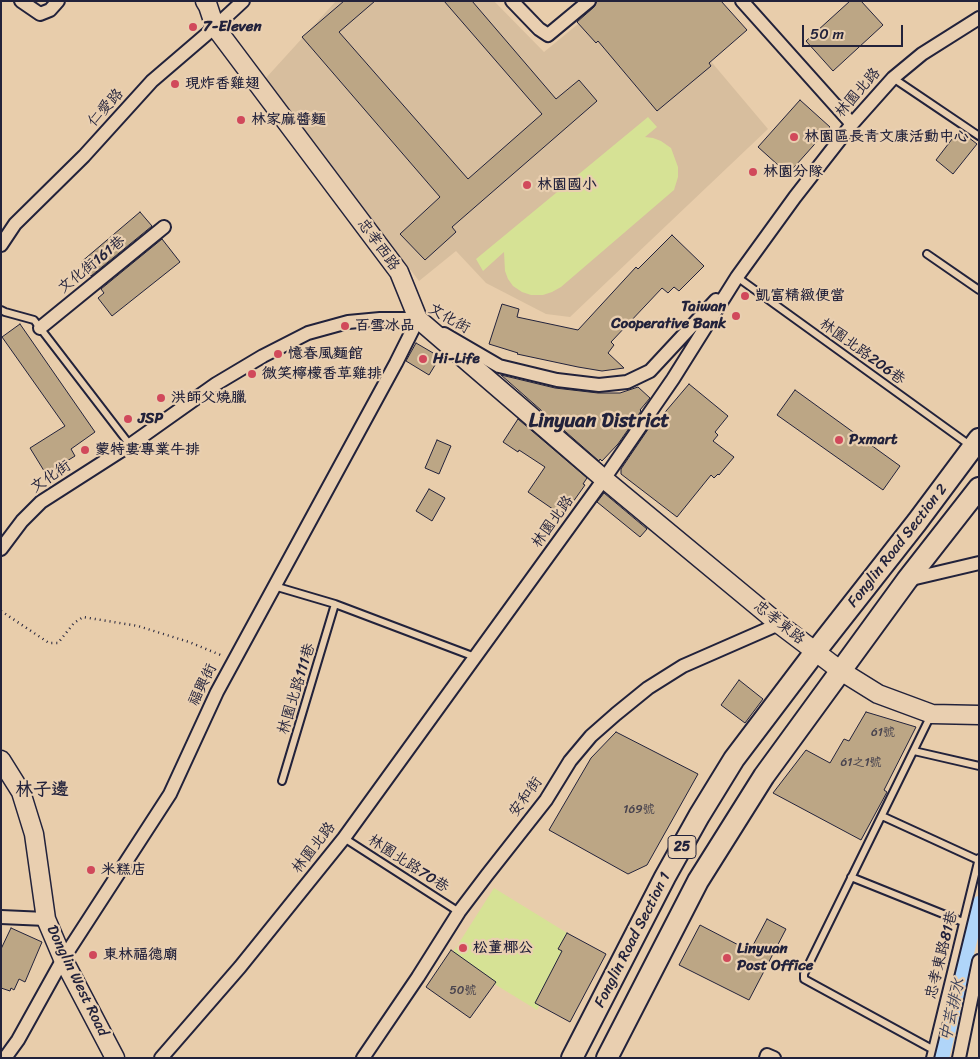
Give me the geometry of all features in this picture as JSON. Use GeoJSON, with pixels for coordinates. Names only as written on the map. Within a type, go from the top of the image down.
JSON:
{"type":"FeatureCollection","features":[{"type":"Feature","properties":{"kind":"main road","name":"Fonglin Road Section 2"},"geometry":{"type":"LineString","coordinates":[[816,652],[976,443]]}},
{"type":"Feature","properties":{"kind":"main road","name":"Fonglin Road Section 2"},"geometry":{"type":"LineString","coordinates":[[841,671],[907,580],[979,488]]}},
{"type":"Feature","properties":{"kind":"main road","name":"Fonglin Road Section 1"},"geometry":{"type":"LineString","coordinates":[[572,1058],[665,877],[699,816],[734,759],[816,652]]}},
{"type":"Feature","properties":{"kind":"main road","name":"Fonglin Road Section 1"},"geometry":{"type":"LineString","coordinates":[[606,1058],[698,881],[764,776],[841,671]]}},
{"type":"Feature","properties":{"kind":"street"},"geometry":{"type":"LineString","coordinates":[[21,1],[40,14],[50,10],[58,1]]}},
{"type":"Feature","properties":{"kind":"street","name":"忠孝西路"},"geometry":{"type":"LineString","coordinates":[[205,1],[215,27],[399,272],[418,319],[604,479]]}},
{"type":"Feature","properties":{"kind":"street","name":"仁愛路"},"geometry":{"type":"LineString","coordinates":[[1,244],[15,224],[84,156],[152,81],[243,1]]}},
{"type":"Feature","properties":{"kind":"street"},"geometry":{"type":"LineString","coordinates":[[512,1],[548,35],[589,1]]}},
{"type":"Feature","properties":{"kind":"street"},"geometry":{"type":"LineString","coordinates":[[742,1],[852,124]]}},
{"type":"Feature","properties":{"kind":"street","name":"林園北路"},"geometry":{"type":"LineString","coordinates":[[161,1058],[240,967],[344,838],[604,479],[673,380],[737,277],[795,197],[852,124],[893,78],[922,54],[979,18]]}},
{"type":"Feature","properties":{"kind":"street","name":"文化街161巷"},"geometry":{"type":"LineString","coordinates":[[40,328],[164,227]]}},
{"type":"Feature","properties":{"kind":"street","name":"文化街"},"geometry":{"type":"LineString","coordinates":[[1,549],[22,521],[41,502],[130,444],[216,384],[308,333],[348,322],[380,318],[418,319],[499,366],[556,380],[599,385],[627,382],[650,371],[737,277]]}},
{"type":"Feature","properties":{"kind":"street","name":"福興街"},"geometry":{"type":"LineString","coordinates":[[5,1058],[18,1040],[63,959],[170,794],[217,692],[396,363],[418,319]]}},
{"type":"Feature","properties":{"kind":"street","name":"忠孝東路"},"geometry":{"type":"LineString","coordinates":[[604,479],[779,624],[841,671],[878,694],[932,714],[979,715]]}},
{"type":"Feature","properties":{"kind":"street"},"geometry":{"type":"LineString","coordinates":[[907,580],[979,563]]}},
{"type":"Feature","properties":{"kind":"street","name":"安和街"},"geometry":{"type":"LineString","coordinates":[[363,1058],[459,912],[546,800],[570,761],[591,736],[648,688],[683,666],[779,624]]}},
{"type":"Feature","properties":{"kind":"street","name":"Donglin West Road"},"geometry":{"type":"LineString","coordinates":[[1,760],[21,792],[34,834],[46,919],[63,959],[115,1058]]}},
{"type":"Feature","properties":{"kind":"street"},"geometry":{"type":"LineString","coordinates":[[1,917],[46,919]]}},
{"type":"Feature","properties":{"kind":"street"},"geometry":{"type":"LineString","coordinates":[[959,1058],[979,961]]}},
{"type":"Feature","properties":{"kind":"street"},"geometry":{"type":"LineString","coordinates":[[766,1058],[767,1055],[774,1058]]}},
{"type":"Feature","properties":{"kind":"lane"},"geometry":{"type":"LineString","coordinates":[[893,78],[979,136]]}},
{"type":"Feature","properties":{"kind":"lane"},"geometry":{"type":"LineString","coordinates":[[927,254],[979,290]]}},
{"type":"Feature","properties":{"kind":"lane","name":"林園北路206巷"},"geometry":{"type":"LineString","coordinates":[[737,277],[976,443]]}},
{"type":"Feature","properties":{"kind":"lane"},"geometry":{"type":"LineString","coordinates":[[1,310],[34,320],[130,444]]}},
{"type":"Feature","properties":{"kind":"lane"},"geometry":{"type":"LineString","coordinates":[[274,586],[336,604],[475,657]]}},
{"type":"Feature","properties":{"kind":"lane","name":"林園北路111巷"},"geometry":{"type":"LineString","coordinates":[[282,782],[336,604]]}},
{"type":"Feature","properties":{"kind":"lane"},"geometry":{"type":"LineString","coordinates":[[932,714],[804,974],[804,979],[809,983],[932,1048]]}},
{"type":"Feature","properties":{"kind":"lane"},"geometry":{"type":"LineString","coordinates":[[914,751],[979,766]]}},
{"type":"Feature","properties":{"kind":"lane"},"geometry":{"type":"LineString","coordinates":[[882,816],[979,859]]}},
{"type":"Feature","properties":{"kind":"lane","name":"林園北路70巷"},"geometry":{"type":"LineString","coordinates":[[344,838],[459,912]]}},
{"type":"Feature","properties":{"kind":"lane","name":"忠孝東路81巷"},"geometry":{"type":"LineString","coordinates":[[930,1058],[979,859]]}},
{"type":"Feature","properties":{"kind":"lane"},"geometry":{"type":"LineString","coordinates":[[852,877],[963,922]]}},
{"type":"Feature","properties":{"kind":"path"},"geometry":{"type":"LineString","coordinates":[[1,611],[49,643],[58,643],[74,622],[83,617],[138,626],[189,642],[234,661]]}},
{"type":"Feature","properties":{"kind":"shaded area","name":"林園國小"},"geometry":{"type":"Polygon","coordinates":[[[336,1],[494,1],[544,52],[606,1],[660,1],[768,129],[570,317],[546,314],[486,283],[456,251],[419,281],[265,79],[336,1]]]}},
{"type":"Feature","properties":{"kind":"green space"},"geometry":{"type":"Polygon","coordinates":[[[648,117],[657,127],[645,137],[661,141],[671,148],[678,167],[678,177],[674,190],[561,287],[552,292],[543,295],[531,295],[513,286],[505,271],[504,252],[483,271],[476,259],[648,117]]]}},
{"type":"Feature","properties":{"kind":"green space"},"geometry":{"type":"Polygon","coordinates":[[[494,888],[572,936],[537,1010],[450,957],[494,888]]]}},
{"type":"Feature","properties":{"kind":"building"},"geometry":{"type":"Polygon","coordinates":[[[344,1],[375,1],[339,32],[468,179],[542,114],[444,1],[472,1],[556,99],[579,80],[597,101],[452,227],[456,232],[425,260],[400,234],[440,197],[302,37],[344,1]]]}},
{"type":"Feature","properties":{"kind":"building"},"geometry":{"type":"Polygon","coordinates":[[[597,1],[721,1],[747,30],[709,63],[711,66],[657,111],[598,41],[596,43],[577,22],[594,7],[597,1]]]}},
{"type":"Feature","properties":{"kind":"building"},"geometry":{"type":"Polygon","coordinates":[[[850,1],[861,1],[883,25],[833,71],[806,41],[850,1]]]}},
{"type":"Feature","properties":{"kind":"building","name":"林園區長青文康活動中心"},"geometry":{"type":"Polygon","coordinates":[[[800,100],[830,127],[788,174],[758,147],[800,100]]]}},
{"type":"Feature","properties":{"kind":"building"},"geometry":{"type":"Polygon","coordinates":[[[959,130],[977,144],[953,174],[936,160],[959,130]]]}},
{"type":"Feature","properties":{"kind":"building"},"geometry":{"type":"Polygon","coordinates":[[[140,212],[152,226],[91,276],[80,263],[140,212]]]}},
{"type":"Feature","properties":{"kind":"building"},"geometry":{"type":"Polygon","coordinates":[[[672,235],[704,266],[679,291],[674,287],[668,293],[662,288],[611,342],[614,345],[608,353],[624,368],[602,371],[578,367],[517,354],[489,344],[502,304],[519,309],[517,317],[578,330],[636,267],[638,269],[672,235]]]}},
{"type":"Feature","properties":{"kind":"building"},"geometry":{"type":"Polygon","coordinates":[[[162,239],[180,262],[112,316],[98,298],[104,293],[101,289],[162,239]]]}},
{"type":"Feature","properties":{"kind":"building"},"geometry":{"type":"Polygon","coordinates":[[[20,324],[95,432],[71,449],[75,456],[46,474],[30,448],[65,426],[2,337],[20,324]]]}},
{"type":"Feature","properties":{"kind":"building","name":"Hi-Life"},"geometry":{"type":"Polygon","coordinates":[[[416,343],[440,357],[429,375],[406,361],[416,343]]]}},
{"type":"Feature","properties":{"kind":"building"},"geometry":{"type":"Polygon","coordinates":[[[501,375],[555,388],[598,393],[620,393],[638,387],[650,398],[618,444],[602,461],[600,459],[599,461],[501,375]]]}},
{"type":"Feature","properties":{"kind":"building"},"geometry":{"type":"Polygon","coordinates":[[[689,384],[728,416],[715,432],[718,435],[713,441],[734,457],[719,475],[714,478],[711,475],[677,517],[621,474],[621,469],[653,422],[655,424],[689,384]]]}},
{"type":"Feature","properties":{"kind":"building","name":"Pxmart"},"geometry":{"type":"Polygon","coordinates":[[[795,390],[900,466],[883,490],[777,415],[795,390]]]}},
{"type":"Feature","properties":{"kind":"building"},"geometry":{"type":"Polygon","coordinates":[[[518,419],[587,478],[583,484],[585,485],[563,516],[528,492],[545,467],[503,442],[518,419]]]}},
{"type":"Feature","properties":{"kind":"building"},"geometry":{"type":"Polygon","coordinates":[[[437,440],[451,446],[439,474],[425,468],[437,440]]]}},
{"type":"Feature","properties":{"kind":"building"},"geometry":{"type":"Polygon","coordinates":[[[429,489],[445,498],[432,521],[416,511],[429,489]]]}},
{"type":"Feature","properties":{"kind":"building"},"geometry":{"type":"Polygon","coordinates":[[[604,493],[647,529],[640,537],[597,502],[604,493]]]}},
{"type":"Feature","properties":{"kind":"building"},"geometry":{"type":"Polygon","coordinates":[[[739,680],[763,699],[745,723],[721,705],[739,680]]]}},
{"type":"Feature","properties":{"kind":"building"},"geometry":{"type":"Polygon","coordinates":[[[866,712],[916,727],[884,790],[887,792],[861,840],[773,793],[806,750],[830,763],[844,739],[849,741],[866,712]]]}},
{"type":"Feature","properties":{"kind":"building"},"geometry":{"type":"Polygon","coordinates":[[[616,732],[698,774],[647,865],[628,874],[549,830],[591,758],[616,732]]]}},
{"type":"Feature","properties":{"kind":"building","name":"Linyuan Post Office"},"geometry":{"type":"Polygon","coordinates":[[[767,919],[786,929],[749,1000],[679,965],[700,925],[750,951],[767,919]]]}},
{"type":"Feature","properties":{"kind":"building"},"geometry":{"type":"Polygon","coordinates":[[[11,928],[42,942],[25,982],[19,979],[14,990],[11,988],[10,991],[1,988],[1,949],[11,928]]]}},
{"type":"Feature","properties":{"kind":"building"},"geometry":{"type":"Polygon","coordinates":[[[567,933],[606,954],[570,1022],[535,1003],[562,951],[558,949],[567,933]]]}},
{"type":"Feature","properties":{"kind":"building"},"geometry":{"type":"Polygon","coordinates":[[[451,950],[496,982],[470,1018],[426,987],[451,950]]]}},
{"type":"Feature","properties":{"kind":"waterway","name":"中芸排水"},"geometry":{"type":"LineString","coordinates":[[942,1058],[979,903]]}},
{"type":"Feature","properties":{"kind":"place","name":"7-Eleven"},"geometry":{"type":"Point","coordinates":[193,27]}},
{"type":"Feature","properties":{"kind":"place","name":"現炸香雞翅"},"geometry":{"type":"Point","coordinates":[175,84]}},
{"type":"Feature","properties":{"kind":"place","name":"林家麻醬麵"},"geometry":{"type":"Point","coordinates":[241,120]}},
{"type":"Feature","properties":{"kind":"place","name":"林園區長青文康活動中心"},"geometry":{"type":"Point","coordinates":[794,137]}},
{"type":"Feature","properties":{"kind":"place","name":"林園分隊"},"geometry":{"type":"Point","coordinates":[753,172]}},
{"type":"Feature","properties":{"kind":"place","name":"林園國小"},"geometry":{"type":"Point","coordinates":[527,185]}},
{"type":"Feature","properties":{"kind":"place","name":"凱富精緻便當"},"geometry":{"type":"Point","coordinates":[745,296]}},
{"type":"Feature","properties":{"kind":"place","name":"Taiwan Cooperative Bank"},"geometry":{"type":"Point","coordinates":[736,316]}},
{"type":"Feature","properties":{"kind":"place","name":"百雪冰品"},"geometry":{"type":"Point","coordinates":[345,326]}},
{"type":"Feature","properties":{"kind":"place","name":"憶春風麵館"},"geometry":{"type":"Point","coordinates":[278,354]}},
{"type":"Feature","properties":{"kind":"place","name":"Hi-Life"},"geometry":{"type":"Point","coordinates":[423,359]}},
{"type":"Feature","properties":{"kind":"place","name":"微笑檸檬香草雞排"},"geometry":{"type":"Point","coordinates":[252,374]}},
{"type":"Feature","properties":{"kind":"place","name":"洪師父燒臘"},"geometry":{"type":"Point","coordinates":[161,398]}},
{"type":"Feature","properties":{"kind":"place","name":"JSP"},"geometry":{"type":"Point","coordinates":[128,419]}},
{"type":"Feature","properties":{"kind":"place","name":"Pxmart"},"geometry":{"type":"Point","coordinates":[839,440]}},
{"type":"Feature","properties":{"kind":"place","name":"蒙特婁專業牛排"},"geometry":{"type":"Point","coordinates":[85,450]}},
{"type":"Feature","properties":{"kind":"place","name":"米糕店"},"geometry":{"type":"Point","coordinates":[91,870]}},
{"type":"Feature","properties":{"kind":"place","name":"松董椰公"},"geometry":{"type":"Point","coordinates":[463,948]}},
{"type":"Feature","properties":{"kind":"place","name":"東林福德廟"},"geometry":{"type":"Point","coordinates":[93,955]}},
{"type":"Feature","properties":{"kind":"place","name":"Linyuan Post Office"},"geometry":{"type":"Point","coordinates":[727,958]}},
{"type":"Feature","properties":{"kind":"district","name":"Linyuan District"},"geometry":{"type":"Point","coordinates":[599,422]}},
{"type":"Feature","properties":{"kind":"district","name":"林子邊"},"geometry":{"type":"Point","coordinates":[42,790]}}]}
